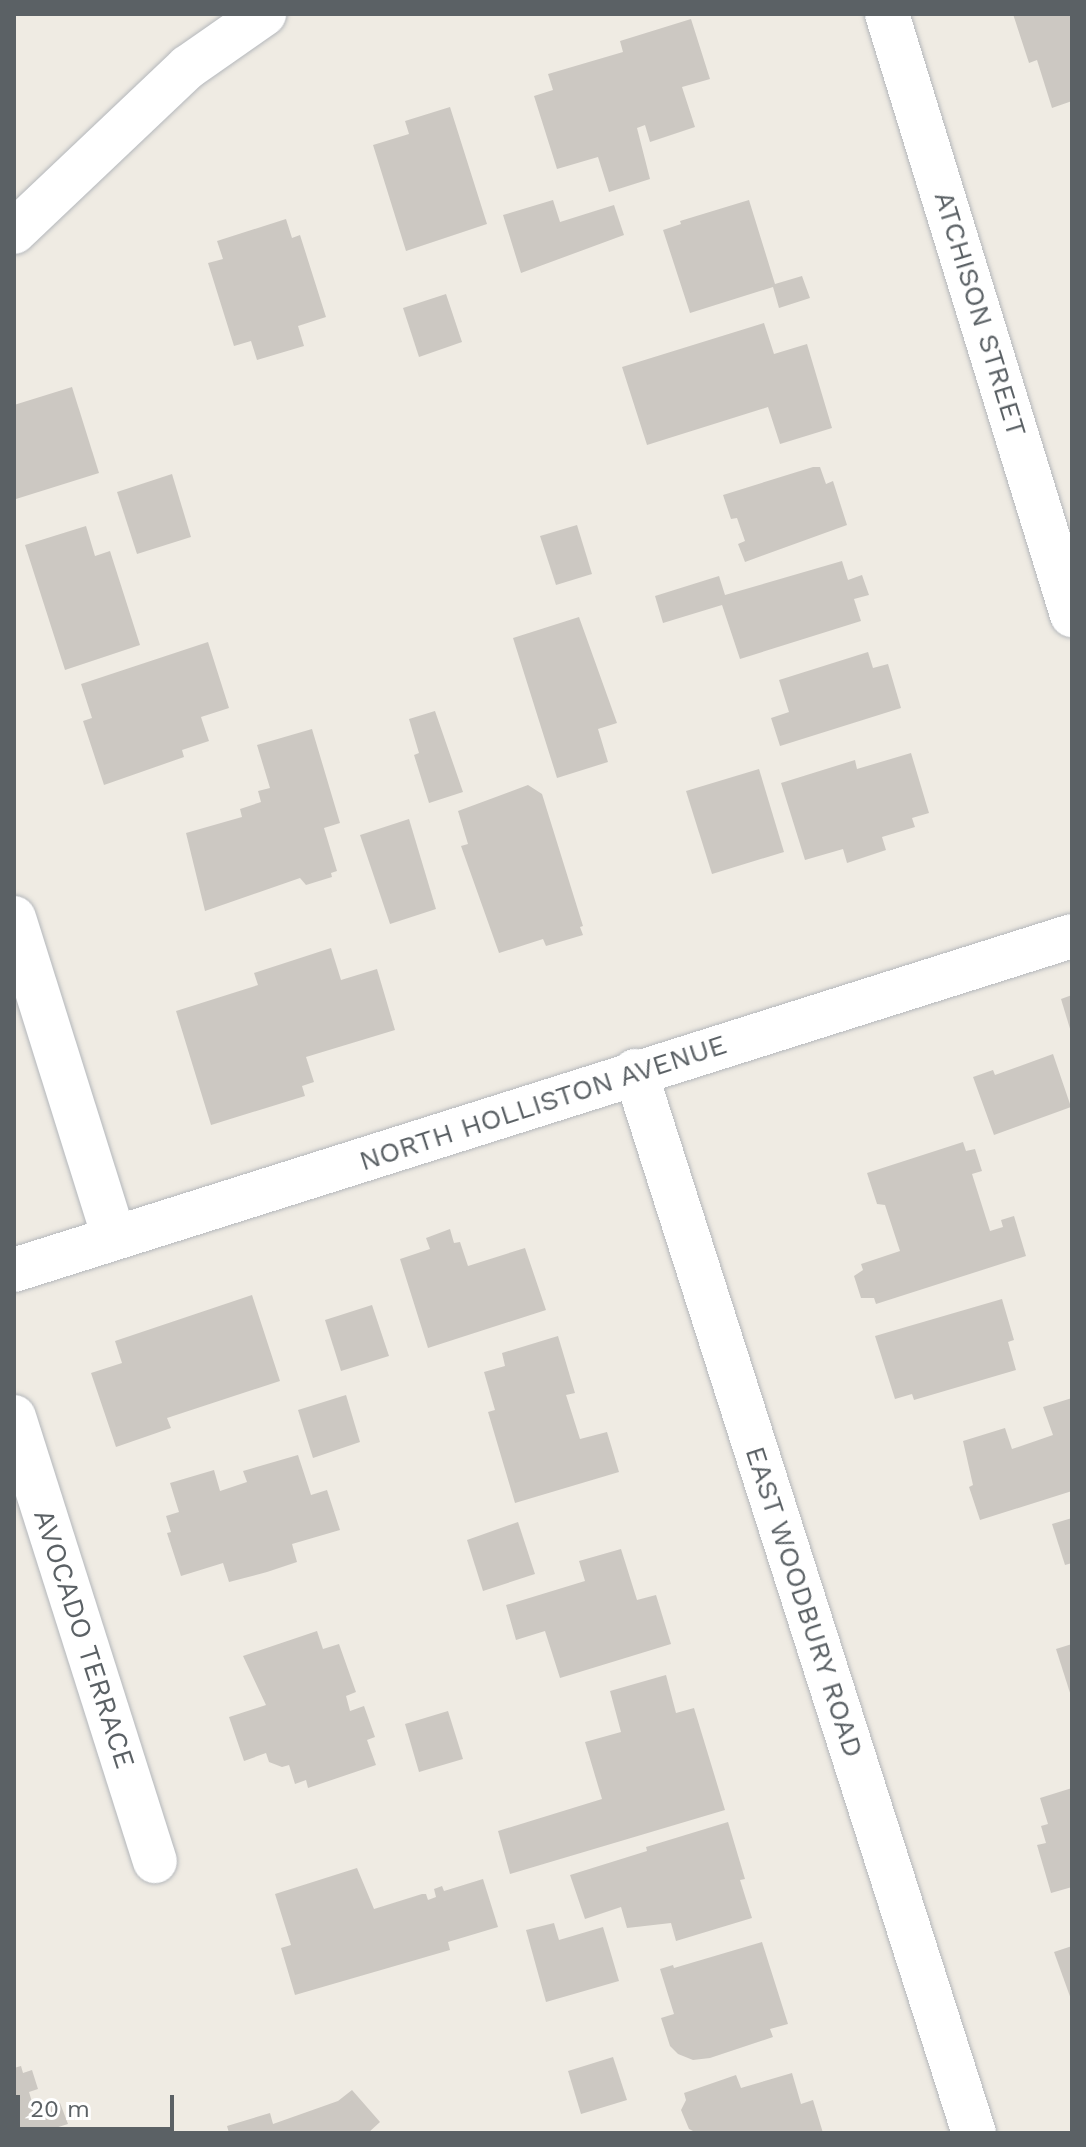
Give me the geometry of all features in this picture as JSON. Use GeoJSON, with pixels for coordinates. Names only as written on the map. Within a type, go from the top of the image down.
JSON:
{"type":"FeatureCollection","features":[{"type":"Feature","properties":{"kind":"street"},"geometry":{"type":"LineString","coordinates":[[14,232],[188,67],[264,14]]}},
{"type":"Feature","properties":{"kind":"street","name":"ATCHISON STREET"},"geometry":{"type":"LineString","coordinates":[[887,14],[1072,615]]}},
{"type":"Feature","properties":{"kind":"street"},"geometry":{"type":"LineString","coordinates":[[14,918],[114,1238]]}},
{"type":"Feature","properties":{"kind":"street","name":"NORTH HOLLISTON AVENUE"},"geometry":{"type":"LineString","coordinates":[[14,1270],[635,1071],[874,1001],[1072,936]]}},
{"type":"Feature","properties":{"kind":"street","name":"EAST WOODBURY ROAD"},"geometry":{"type":"LineString","coordinates":[[635,1071],[974,2133]]}},
{"type":"Feature","properties":{"kind":"street","name":"AVOCADO TERRACE"},"geometry":{"type":"LineString","coordinates":[[14,1417],[155,1861]]}},
{"type":"Feature","properties":{"kind":"building"},"geometry":{"type":"Polygon","coordinates":[[[1013,14],[1072,14],[1072,101],[1052,108],[1037,60],[1029,63],[1013,14]]]}},
{"type":"Feature","properties":{"kind":"building"},"geometry":{"type":"Polygon","coordinates":[[[691,19],[710,79],[682,87],[695,127],[650,142],[645,125],[637,128],[650,179],[609,192],[598,157],[557,169],[534,96],[553,90],[548,74],[623,52],[620,41],[691,19]]]}},
{"type":"Feature","properties":{"kind":"building"},"geometry":{"type":"Polygon","coordinates":[[[450,107],[487,224],[406,251],[373,145],[409,134],[405,121],[450,107]]]}},
{"type":"Feature","properties":{"kind":"building"},"geometry":{"type":"Polygon","coordinates":[[[553,200],[560,222],[614,205],[624,235],[521,273],[503,215],[553,200]]]}},
{"type":"Feature","properties":{"kind":"building"},"geometry":{"type":"Polygon","coordinates":[[[749,200],[775,284],[802,276],[810,298],[779,308],[773,287],[690,313],[663,230],[681,224],[680,221],[749,200]]]}},
{"type":"Feature","properties":{"kind":"building"},"geometry":{"type":"Polygon","coordinates":[[[286,219],[292,238],[300,235],[326,317],[298,326],[304,346],[257,360],[251,341],[234,346],[208,263],[223,259],[217,241],[286,219]]]}},
{"type":"Feature","properties":{"kind":"building"},"geometry":{"type":"Polygon","coordinates":[[[446,294],[462,342],[419,357],[403,308],[446,294]]]}},
{"type":"Feature","properties":{"kind":"building"},"geometry":{"type":"Polygon","coordinates":[[[764,323],[774,354],[807,344],[832,428],[780,444],[768,407],[647,445],[622,367],[764,323]]]}},
{"type":"Feature","properties":{"kind":"building"},"geometry":{"type":"Polygon","coordinates":[[[72,387],[99,473],[16,499],[14,405],[72,387]]]}},
{"type":"Feature","properties":{"kind":"building"},"geometry":{"type":"Polygon","coordinates":[[[820,467],[826,484],[833,481],[847,525],[745,562],[738,544],[745,541],[737,518],[731,519],[723,495],[820,467]]]}},
{"type":"Feature","properties":{"kind":"building"},"geometry":{"type":"Polygon","coordinates":[[[172,474],[191,537],[137,554],[117,492],[172,474]]]}},
{"type":"Feature","properties":{"kind":"building"},"geometry":{"type":"Polygon","coordinates":[[[577,525],[592,574],[556,585],[540,536],[577,525]]]}},
{"type":"Feature","properties":{"kind":"building"},"geometry":{"type":"Polygon","coordinates":[[[86,526],[95,556],[110,551],[140,645],[65,670],[25,545],[86,526]]]}},
{"type":"Feature","properties":{"kind":"building"},"geometry":{"type":"Polygon","coordinates":[[[842,561],[848,580],[862,575],[869,595],[854,599],[861,621],[740,659],[722,605],[663,623],[655,596],[719,576],[725,595],[842,561]]]}},
{"type":"Feature","properties":{"kind":"building"},"geometry":{"type":"Polygon","coordinates":[[[579,617],[617,723],[598,729],[608,762],[557,778],[513,638],[579,617]]]}},
{"type":"Feature","properties":{"kind":"building"},"geometry":{"type":"Polygon","coordinates":[[[208,642],[229,708],[201,717],[209,741],[182,750],[184,757],[104,785],[83,721],[92,718],[81,684],[208,642]]]}},
{"type":"Feature","properties":{"kind":"building"},"geometry":{"type":"Polygon","coordinates":[[[868,652],[873,668],[888,664],[901,708],[780,746],[771,718],[789,712],[779,680],[868,652]]]}},
{"type":"Feature","properties":{"kind":"building"},"geometry":{"type":"Polygon","coordinates":[[[435,711],[463,792],[429,803],[414,755],[419,753],[409,719],[435,711]]]}},
{"type":"Feature","properties":{"kind":"building"},"geometry":{"type":"Polygon","coordinates":[[[312,729],[340,823],[324,828],[337,871],[331,873],[332,877],[306,885],[300,878],[205,911],[186,833],[242,817],[240,809],[261,802],[258,791],[270,788],[257,745],[312,729]]]}},
{"type":"Feature","properties":{"kind":"building"},"geometry":{"type":"Polygon","coordinates":[[[911,753],[929,813],[912,818],[915,827],[882,837],[886,850],[847,863],[843,849],[805,860],[781,783],[855,760],[857,769],[911,753]]]}},
{"type":"Feature","properties":{"kind":"building"},"geometry":{"type":"Polygon","coordinates":[[[759,769],[784,852],[712,874],[686,791],[759,769]]]}},
{"type":"Feature","properties":{"kind":"building"},"geometry":{"type":"Polygon","coordinates":[[[528,785],[542,794],[583,926],[580,927],[583,935],[546,946],[543,939],[499,953],[461,846],[468,844],[458,811],[528,785]]]}},
{"type":"Feature","properties":{"kind":"building"},"geometry":{"type":"Polygon","coordinates":[[[409,819],[436,909],[390,924],[360,835],[409,819]]]}},
{"type":"Feature","properties":{"kind":"building"},"geometry":{"type":"Polygon","coordinates":[[[331,948],[341,980],[377,969],[395,1030],[306,1057],[314,1082],[302,1086],[305,1096],[211,1125],[176,1011],[258,985],[254,973],[331,948]]]}},
{"type":"Feature","properties":{"kind":"building"},"geometry":{"type":"Polygon","coordinates":[[[1072,995],[1072,1032],[1071,1032],[1061,999],[1072,995]]]}},
{"type":"Feature","properties":{"kind":"building"},"geometry":{"type":"Polygon","coordinates":[[[1053,1054],[1071,1107],[994,1135],[973,1077],[993,1070],[995,1075],[1053,1054]]]}},
{"type":"Feature","properties":{"kind":"building"},"geometry":{"type":"Polygon","coordinates":[[[963,1142],[966,1151],[975,1149],[982,1171],[972,1174],[990,1231],[1003,1227],[1001,1220],[1014,1216],[1026,1256],[876,1304],[874,1298],[861,1298],[854,1276],[863,1270],[861,1264],[900,1251],[885,1205],[877,1204],[867,1173],[963,1142]]]}},
{"type":"Feature","properties":{"kind":"building"},"geometry":{"type":"Polygon","coordinates":[[[450,1229],[454,1243],[460,1242],[468,1266],[525,1248],[546,1310],[428,1348],[400,1259],[430,1249],[426,1238],[450,1229]]]}},
{"type":"Feature","properties":{"kind":"building"},"geometry":{"type":"Polygon","coordinates":[[[252,1295],[280,1381],[167,1418],[171,1428],[116,1447],[91,1373],[122,1363],[115,1341],[252,1295]]]}},
{"type":"Feature","properties":{"kind":"building"},"geometry":{"type":"Polygon","coordinates":[[[1002,1299],[1014,1340],[1008,1342],[1016,1370],[914,1400],[912,1394],[895,1399],[875,1336],[1002,1299]]]}},
{"type":"Feature","properties":{"kind":"building"},"geometry":{"type":"Polygon","coordinates":[[[372,1305],[389,1356],[341,1371],[325,1320],[372,1305]]]}},
{"type":"Feature","properties":{"kind":"building"},"geometry":{"type":"Polygon","coordinates":[[[558,1336],[575,1393],[566,1395],[580,1439],[607,1432],[619,1472],[515,1503],[488,1412],[495,1410],[484,1372],[505,1366],[502,1353],[558,1336]]]}},
{"type":"Feature","properties":{"kind":"building"},"geometry":{"type":"Polygon","coordinates":[[[346,1395],[360,1442],[313,1458],[298,1410],[346,1395]]]}},
{"type":"Feature","properties":{"kind":"building"},"geometry":{"type":"Polygon","coordinates":[[[1072,1398],[1072,1491],[980,1520],[969,1487],[973,1485],[963,1441],[1005,1428],[1012,1449],[1053,1435],[1043,1407],[1072,1398]]]}},
{"type":"Feature","properties":{"kind":"building"},"geometry":{"type":"Polygon","coordinates":[[[298,1455],[311,1495],[327,1490],[340,1530],[292,1544],[297,1562],[267,1572],[229,1582],[223,1563],[181,1576],[167,1533],[171,1532],[166,1516],[179,1512],[170,1483],[214,1470],[220,1491],[247,1482],[243,1471],[298,1455]]]}},
{"type":"Feature","properties":{"kind":"building"},"geometry":{"type":"Polygon","coordinates":[[[1072,1518],[1072,1563],[1065,1565],[1052,1524],[1072,1518]]]}},
{"type":"Feature","properties":{"kind":"building"},"geometry":{"type":"Polygon","coordinates":[[[518,1522],[535,1574],[483,1591],[467,1540],[518,1522]]]}},
{"type":"Feature","properties":{"kind":"building"},"geometry":{"type":"Polygon","coordinates":[[[621,1549],[637,1600],[656,1595],[671,1644],[560,1678],[545,1631],[516,1640],[506,1605],[585,1581],[579,1561],[621,1549]]]}},
{"type":"Feature","properties":{"kind":"building"},"geometry":{"type":"Polygon","coordinates":[[[317,1631],[323,1649],[339,1644],[356,1692],[346,1696],[350,1711],[364,1706],[375,1737],[367,1740],[376,1765],[308,1788],[306,1780],[295,1784],[289,1765],[282,1767],[269,1762],[266,1753],[244,1761],[229,1717],[266,1705],[243,1656],[317,1631]]]}},
{"type":"Feature","properties":{"kind":"building"},"geometry":{"type":"Polygon","coordinates":[[[1072,1644],[1072,1696],[1071,1696],[1056,1649],[1072,1644]]]}},
{"type":"Feature","properties":{"kind":"building"},"geometry":{"type":"Polygon","coordinates":[[[666,1675],[676,1713],[694,1708],[725,1810],[510,1874],[498,1831],[602,1799],[585,1742],[621,1732],[610,1691],[666,1675]]]}},
{"type":"Feature","properties":{"kind":"building"},"geometry":{"type":"Polygon","coordinates":[[[448,1711],[463,1759],[419,1772],[405,1724],[448,1711]]]}},
{"type":"Feature","properties":{"kind":"building"},"geometry":{"type":"Polygon","coordinates":[[[1072,1788],[1072,1887],[1051,1893],[1037,1845],[1046,1843],[1041,1826],[1048,1824],[1040,1798],[1072,1788]]]}},
{"type":"Feature","properties":{"kind":"building"},"geometry":{"type":"Polygon","coordinates":[[[728,1822],[745,1879],[740,1880],[752,1918],[676,1941],[671,1923],[627,1928],[621,1907],[585,1919],[570,1875],[728,1822]]]}},
{"type":"Feature","properties":{"kind":"building"},"geometry":{"type":"Polygon","coordinates":[[[357,1868],[374,1909],[422,1894],[426,1894],[428,1900],[436,1897],[434,1889],[442,1886],[444,1891],[483,1879],[498,1927],[448,1942],[450,1950],[295,1995],[281,1948],[291,1945],[275,1894],[357,1868]]]}},
{"type":"Feature","properties":{"kind":"building"},"geometry":{"type":"Polygon","coordinates":[[[554,1923],[559,1940],[603,1927],[619,1981],[546,2002],[526,1930],[554,1923]]]}},
{"type":"Feature","properties":{"kind":"building"},"geometry":{"type":"Polygon","coordinates":[[[762,1942],[788,2024],[770,2029],[773,2037],[710,2058],[693,2060],[678,2054],[670,2046],[661,2018],[674,2014],[660,1969],[673,1965],[674,1968],[762,1942]]]}},
{"type":"Feature","properties":{"kind":"building"},"geometry":{"type":"Polygon","coordinates":[[[1072,1946],[1072,2002],[1054,1952],[1072,1946]]]}},
{"type":"Feature","properties":{"kind":"building"},"geometry":{"type":"Polygon","coordinates":[[[613,2057],[627,2100],[581,2114],[568,2071],[613,2057]]]}},
{"type":"Feature","properties":{"kind":"building"},"geometry":{"type":"Polygon","coordinates":[[[21,2066],[23,2073],[32,2070],[38,2089],[29,2092],[35,2112],[60,2103],[68,2124],[39,2133],[14,2133],[14,2068],[21,2066]]]}},
{"type":"Feature","properties":{"kind":"building"},"geometry":{"type":"Polygon","coordinates":[[[792,2073],[801,2104],[813,2100],[823,2133],[697,2133],[689,2129],[681,2110],[686,2100],[684,2093],[736,2075],[741,2088],[792,2073]]]}},
{"type":"Feature","properties":{"kind":"building"},"geometry":{"type":"Polygon","coordinates":[[[352,2090],[380,2122],[368,2133],[229,2133],[227,2126],[270,2113],[273,2124],[338,2101],[352,2090]]]}}]}
